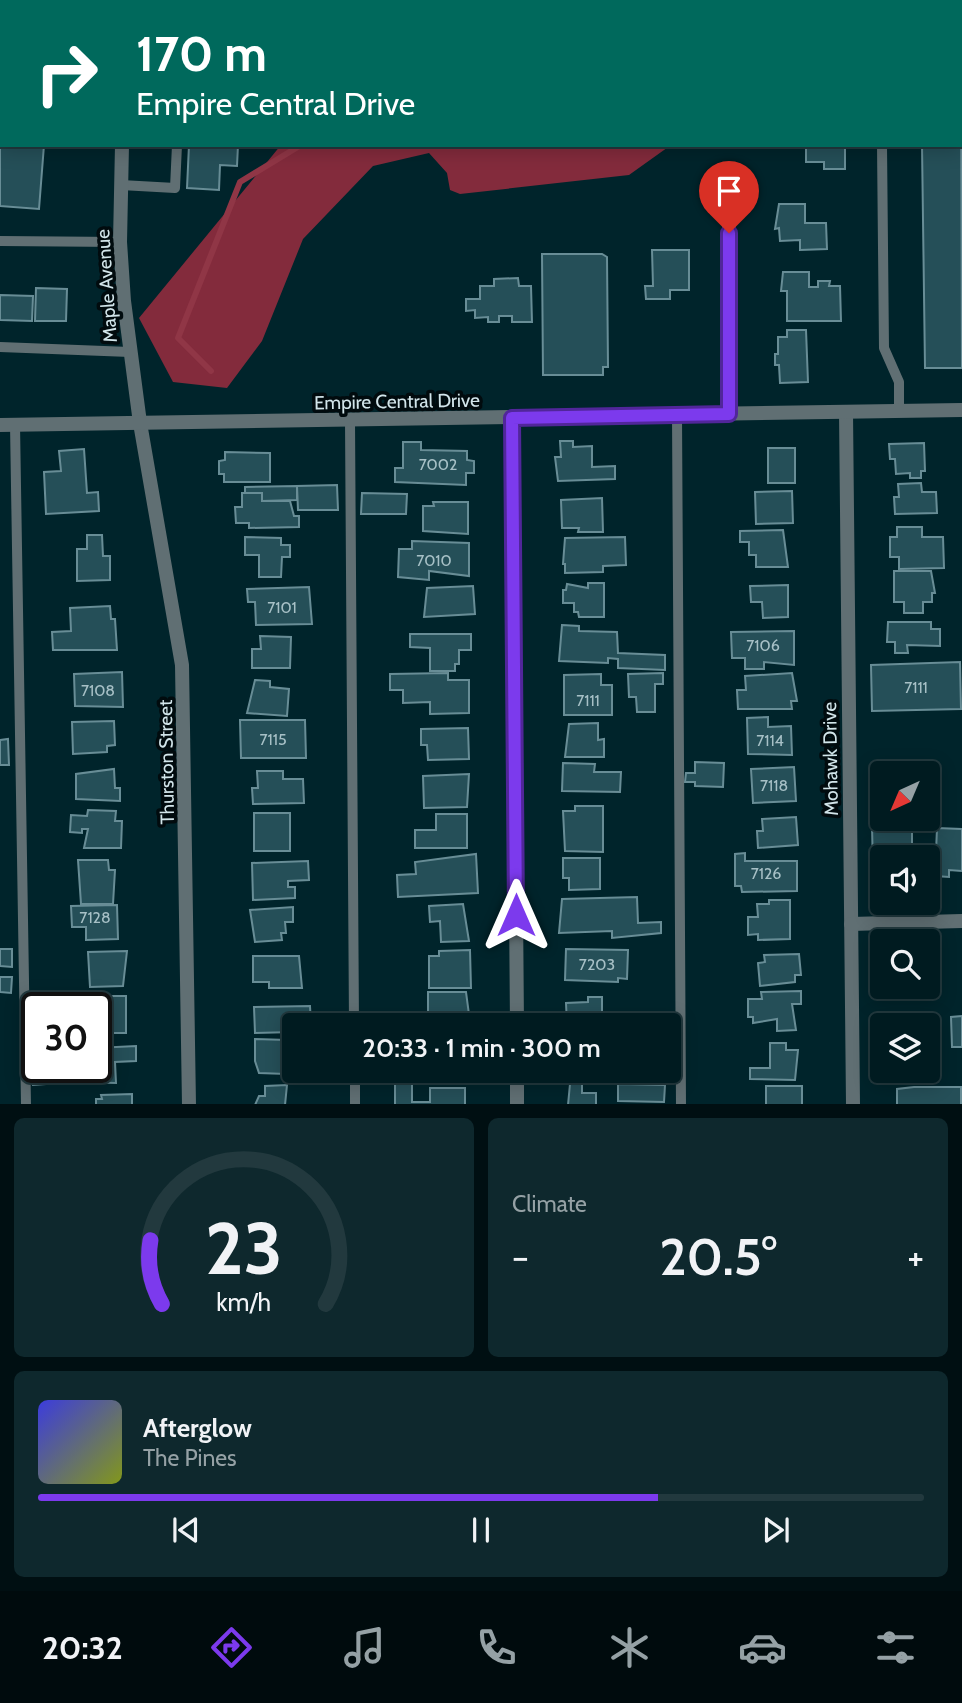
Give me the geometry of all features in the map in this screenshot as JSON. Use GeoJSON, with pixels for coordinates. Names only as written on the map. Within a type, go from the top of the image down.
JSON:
{"type":"FeatureCollection","features":[{"type":"Feature","properties":{"kind":"street","name":"Maple Avenue"},"geometry":{"type":"LineString","coordinates":[[122,147],[120,242],[130,352],[140,423]]}},
{"type":"Feature","properties":{"kind":"street"},"geometry":{"type":"LineString","coordinates":[[729,207],[729,414]]}},
{"type":"Feature","properties":{"kind":"street","name":"Empire Central Drive"},"geometry":{"type":"LineString","coordinates":[[7,424],[962,410]]}},
{"type":"Feature","properties":{"kind":"street","name":"Mohawk Drive"},"geometry":{"type":"LineString","coordinates":[[846,412],[853,1104]]}},
{"type":"Feature","properties":{"kind":"street"},"geometry":{"type":"LineString","coordinates":[[512,418],[517,1013]]}},
{"type":"Feature","properties":{"kind":"street","name":"Thurston Street"},"geometry":{"type":"LineString","coordinates":[[140,423],[175,610],[182,665],[190,1104]]}},
{"type":"Feature","properties":{"kind":"street"},"geometry":{"type":"LineString","coordinates":[[852,923],[962,921]]}},
{"type":"Feature","properties":{"kind":"street"},"geometry":{"type":"LineString","coordinates":[[517,1083],[517,1104]]}},
{"type":"Feature","properties":{"kind":"lane"},"geometry":{"type":"LineString","coordinates":[[121,185],[175,188],[177,147]]}},
{"type":"Feature","properties":{"kind":"lane"},"geometry":{"type":"LineString","coordinates":[[882,147],[884,348],[899,382],[899,412]]}},
{"type":"Feature","properties":{"kind":"lane"},"geometry":{"type":"LineString","coordinates":[[0,241],[120,242]]}},
{"type":"Feature","properties":{"kind":"lane"},"geometry":{"type":"LineString","coordinates":[[0,347],[130,352]]}},
{"type":"Feature","properties":{"kind":"lane"},"geometry":{"type":"LineString","coordinates":[[677,415],[681,1104]]}},
{"type":"Feature","properties":{"kind":"lane"},"geometry":{"type":"LineString","coordinates":[[350,421],[354,1013]]}},
{"type":"Feature","properties":{"kind":"lane"},"geometry":{"type":"LineString","coordinates":[[7,424],[26,1104]]}},
{"type":"Feature","properties":{"kind":"lane"},"geometry":{"type":"LineString","coordinates":[[355,1083],[355,1104]]}},
{"type":"Feature","properties":{"kind":"shaded area"},"geometry":{"type":"Polygon","coordinates":[[[279,147],[668,147],[629,175],[460,194],[450,190],[447,173],[429,153],[373,166],[303,239],[262,341],[227,388],[173,382],[139,318],[279,147]]]}},
{"type":"Feature","properties":{"kind":"building"},"geometry":{"type":"Polygon","coordinates":[[[0,147],[44,147],[39,209],[0,206],[0,147]]]}},
{"type":"Feature","properties":{"kind":"building"},"geometry":{"type":"Polygon","coordinates":[[[189,147],[238,147],[237,166],[220,165],[219,190],[187,188],[189,147]]]}},
{"type":"Feature","properties":{"kind":"building"},"geometry":{"type":"Polygon","coordinates":[[[806,147],[845,147],[845,169],[824,169],[824,162],[806,162],[806,147]]]}},
{"type":"Feature","properties":{"kind":"building"},"geometry":{"type":"Polygon","coordinates":[[[922,147],[961,147],[962,368],[925,368],[922,147]]]}},
{"type":"Feature","properties":{"kind":"building"},"geometry":{"type":"Polygon","coordinates":[[[779,204],[805,204],[805,223],[826,223],[827,249],[800,250],[800,240],[780,241],[779,228],[775,229],[779,204]]]}},
{"type":"Feature","properties":{"kind":"building"},"geometry":{"type":"Polygon","coordinates":[[[652,250],[689,250],[689,290],[670,290],[670,299],[646,299],[645,286],[653,286],[652,250]]]}},
{"type":"Feature","properties":{"kind":"building"},"geometry":{"type":"Polygon","coordinates":[[[542,254],[602,254],[607,257],[608,367],[603,367],[603,375],[543,375],[542,254]]]}},
{"type":"Feature","properties":{"kind":"building"},"geometry":{"type":"Polygon","coordinates":[[[783,272],[809,272],[809,287],[818,287],[818,281],[830,281],[829,286],[840,286],[841,321],[787,321],[787,291],[781,291],[783,272]]]}},
{"type":"Feature","properties":{"kind":"building"},"geometry":{"type":"Polygon","coordinates":[[[518,278],[519,286],[531,286],[532,322],[512,322],[512,316],[499,316],[499,322],[488,322],[488,317],[475,318],[475,310],[466,311],[466,299],[480,299],[480,286],[494,286],[494,279],[518,278]]]}},
{"type":"Feature","properties":{"kind":"building"},"geometry":{"type":"Polygon","coordinates":[[[36,288],[67,289],[66,321],[35,321],[36,288]]]}},
{"type":"Feature","properties":{"kind":"building"},"geometry":{"type":"Polygon","coordinates":[[[0,295],[33,296],[32,321],[0,320],[0,295]]]}},
{"type":"Feature","properties":{"kind":"building"},"geometry":{"type":"Polygon","coordinates":[[[787,330],[806,330],[808,382],[780,383],[775,354],[778,354],[778,337],[787,337],[787,330]]]}},
{"type":"Feature","properties":{"kind":"building"},"geometry":{"type":"Polygon","coordinates":[[[560,441],[573,441],[573,447],[592,446],[592,467],[615,466],[615,479],[558,481],[555,457],[561,457],[560,441]]]}},
{"type":"Feature","properties":{"kind":"building"},"geometry":{"type":"Polygon","coordinates":[[[403,442],[421,442],[421,450],[467,451],[467,460],[474,461],[474,473],[466,473],[466,485],[395,482],[395,468],[403,468],[403,442]]]}},
{"type":"Feature","properties":{"kind":"building"},"geometry":{"type":"Polygon","coordinates":[[[924,443],[925,471],[921,471],[921,478],[910,478],[910,473],[896,474],[895,459],[890,459],[889,444],[924,443]]]}},
{"type":"Feature","properties":{"kind":"building"},"geometry":{"type":"Polygon","coordinates":[[[768,448],[795,448],[795,483],[768,483],[768,448]]]}},
{"type":"Feature","properties":{"kind":"building"},"geometry":{"type":"Polygon","coordinates":[[[84,449],[87,493],[98,492],[99,511],[46,514],[44,472],[61,471],[59,451],[84,449]]]}},
{"type":"Feature","properties":{"kind":"building"},"geometry":{"type":"Polygon","coordinates":[[[225,452],[270,453],[270,482],[224,482],[224,474],[219,474],[219,461],[225,460],[225,452]]]}},
{"type":"Feature","properties":{"kind":"building"},"geometry":{"type":"Polygon","coordinates":[[[921,483],[922,492],[936,492],[937,513],[895,514],[894,497],[899,497],[898,484],[921,483]]]}},
{"type":"Feature","properties":{"kind":"building"},"geometry":{"type":"Polygon","coordinates":[[[337,485],[338,510],[298,510],[297,486],[337,485]]]}},
{"type":"Feature","properties":{"kind":"building"},"geometry":{"type":"Polygon","coordinates":[[[297,486],[297,500],[262,501],[262,493],[245,493],[245,487],[297,486]]]}},
{"type":"Feature","properties":{"kind":"building"},"geometry":{"type":"Polygon","coordinates":[[[792,491],[793,523],[756,524],[755,492],[792,491]]]}},
{"type":"Feature","properties":{"kind":"building"},"geometry":{"type":"Polygon","coordinates":[[[242,493],[262,493],[262,501],[290,501],[294,516],[299,516],[299,527],[249,528],[249,523],[236,523],[235,507],[242,507],[242,493]]]}},
{"type":"Feature","properties":{"kind":"building"},"geometry":{"type":"Polygon","coordinates":[[[362,493],[407,494],[406,514],[361,514],[362,493]]]}},
{"type":"Feature","properties":{"kind":"building"},"geometry":{"type":"Polygon","coordinates":[[[602,498],[603,532],[578,532],[579,528],[562,528],[561,500],[602,498]]]}},
{"type":"Feature","properties":{"kind":"building"},"geometry":{"type":"Polygon","coordinates":[[[433,502],[468,502],[468,534],[423,531],[423,506],[434,506],[433,502]]]}},
{"type":"Feature","properties":{"kind":"building"},"geometry":{"type":"Polygon","coordinates":[[[897,527],[922,527],[922,537],[943,537],[944,568],[899,569],[899,557],[890,557],[890,537],[897,537],[897,527]]]}},
{"type":"Feature","properties":{"kind":"building"},"geometry":{"type":"Polygon","coordinates":[[[783,530],[788,567],[756,567],[756,555],[749,555],[749,542],[740,542],[740,531],[783,530]]]}},
{"type":"Feature","properties":{"kind":"building"},"geometry":{"type":"Polygon","coordinates":[[[87,535],[102,535],[103,556],[110,556],[110,580],[77,581],[77,549],[87,549],[87,535]]]}},
{"type":"Feature","properties":{"kind":"building"},"geometry":{"type":"Polygon","coordinates":[[[245,537],[281,538],[281,545],[290,545],[290,557],[282,557],[281,577],[259,577],[259,555],[245,555],[245,537]]]}},
{"type":"Feature","properties":{"kind":"building"},"geometry":{"type":"Polygon","coordinates":[[[625,537],[626,565],[603,566],[603,572],[565,573],[565,538],[625,537]]]}},
{"type":"Feature","properties":{"kind":"building"},"geometry":{"type":"Polygon","coordinates":[[[412,541],[469,543],[469,576],[429,571],[429,580],[398,577],[399,549],[412,549],[412,541]]]}},
{"type":"Feature","properties":{"kind":"building"},"geometry":{"type":"Polygon","coordinates":[[[894,571],[931,571],[935,593],[932,593],[932,602],[923,602],[923,613],[904,613],[904,602],[894,602],[894,571]]]}},
{"type":"Feature","properties":{"kind":"building"},"geometry":{"type":"Polygon","coordinates":[[[588,583],[604,583],[604,617],[579,617],[578,612],[574,612],[574,603],[563,603],[563,590],[566,590],[567,584],[588,588],[588,583]]]}},
{"type":"Feature","properties":{"kind":"building"},"geometry":{"type":"Polygon","coordinates":[[[788,585],[788,617],[763,618],[762,602],[751,602],[750,586],[788,585]]]}},
{"type":"Feature","properties":{"kind":"building"},"geometry":{"type":"Polygon","coordinates":[[[473,586],[475,614],[424,617],[427,588],[473,586]]]}},
{"type":"Feature","properties":{"kind":"building"},"geometry":{"type":"Polygon","coordinates":[[[309,587],[312,624],[256,625],[255,602],[248,602],[247,589],[309,587]]]}},
{"type":"Feature","properties":{"kind":"building"},"geometry":{"type":"Polygon","coordinates":[[[110,606],[111,619],[115,619],[117,650],[53,650],[52,632],[71,631],[70,608],[110,606]]]}},
{"type":"Feature","properties":{"kind":"building"},"geometry":{"type":"Polygon","coordinates":[[[888,622],[931,622],[931,629],[940,629],[940,646],[907,645],[908,653],[895,653],[895,642],[887,642],[888,622]]]}},
{"type":"Feature","properties":{"kind":"building"},"geometry":{"type":"Polygon","coordinates":[[[562,625],[579,626],[579,631],[617,632],[618,653],[665,655],[665,670],[618,668],[618,659],[608,658],[608,663],[559,661],[562,625]]]}},
{"type":"Feature","properties":{"kind":"building"},"geometry":{"type":"Polygon","coordinates":[[[794,631],[794,665],[764,662],[764,669],[745,669],[745,658],[732,658],[731,632],[794,631]]]}},
{"type":"Feature","properties":{"kind":"building"},"geometry":{"type":"Polygon","coordinates":[[[410,634],[471,634],[471,650],[459,650],[459,664],[455,664],[455,671],[430,671],[430,648],[410,647],[410,634]]]}},
{"type":"Feature","properties":{"kind":"building"},"geometry":{"type":"Polygon","coordinates":[[[260,636],[291,637],[290,668],[252,668],[252,649],[261,649],[260,636]]]}},
{"type":"Feature","properties":{"kind":"building"},"geometry":{"type":"Polygon","coordinates":[[[960,662],[961,709],[872,711],[871,665],[960,662]]]}},
{"type":"Feature","properties":{"kind":"building"},"geometry":{"type":"Polygon","coordinates":[[[122,672],[123,707],[75,706],[74,674],[122,672]]]}},
{"type":"Feature","properties":{"kind":"building"},"geometry":{"type":"Polygon","coordinates":[[[448,673],[448,680],[469,680],[469,713],[430,714],[430,702],[403,703],[403,690],[390,690],[390,674],[448,673]]]}},
{"type":"Feature","properties":{"kind":"building"},"geometry":{"type":"Polygon","coordinates":[[[663,673],[663,684],[655,684],[655,712],[637,712],[636,697],[629,697],[628,674],[663,673]]]}},
{"type":"Feature","properties":{"kind":"building"},"geometry":{"type":"Polygon","coordinates":[[[792,673],[797,701],[791,701],[792,709],[738,709],[737,690],[746,690],[745,676],[792,673]]]}},
{"type":"Feature","properties":{"kind":"building"},"geometry":{"type":"Polygon","coordinates":[[[601,674],[601,685],[612,685],[612,715],[564,715],[564,675],[601,674]]]}},
{"type":"Feature","properties":{"kind":"building"},"geometry":{"type":"Polygon","coordinates":[[[255,680],[270,681],[270,687],[289,689],[287,716],[247,713],[255,680]]]}},
{"type":"Feature","properties":{"kind":"building"},"geometry":{"type":"Polygon","coordinates":[[[768,717],[768,727],[791,726],[792,755],[748,754],[747,718],[768,717]]]}},
{"type":"Feature","properties":{"kind":"building"},"geometry":{"type":"Polygon","coordinates":[[[240,720],[305,720],[306,758],[241,758],[240,720]]]}},
{"type":"Feature","properties":{"kind":"building"},"geometry":{"type":"Polygon","coordinates":[[[114,721],[115,745],[107,746],[107,752],[73,754],[72,722],[114,721]]]}},
{"type":"Feature","properties":{"kind":"building"},"geometry":{"type":"Polygon","coordinates":[[[598,723],[598,740],[604,739],[604,757],[565,757],[569,724],[598,723]]]}},
{"type":"Feature","properties":{"kind":"building"},"geometry":{"type":"Polygon","coordinates":[[[468,728],[469,759],[428,760],[427,745],[421,745],[421,729],[468,728]]]}},
{"type":"Feature","properties":{"kind":"building"},"geometry":{"type":"Polygon","coordinates":[[[8,739],[9,765],[0,765],[0,740],[8,739]]]}},
{"type":"Feature","properties":{"kind":"building"},"geometry":{"type":"Polygon","coordinates":[[[695,762],[724,763],[723,787],[695,786],[695,782],[685,782],[686,773],[695,773],[695,762]]]}},
{"type":"Feature","properties":{"kind":"building"},"geometry":{"type":"Polygon","coordinates":[[[563,763],[595,764],[594,772],[621,772],[620,792],[562,791],[563,763]]]}},
{"type":"Feature","properties":{"kind":"building"},"geometry":{"type":"Polygon","coordinates":[[[794,767],[796,801],[753,803],[751,769],[794,767]]]}},
{"type":"Feature","properties":{"kind":"building"},"geometry":{"type":"Polygon","coordinates":[[[114,769],[115,788],[120,788],[120,801],[76,799],[76,774],[114,769]]]}},
{"type":"Feature","properties":{"kind":"building"},"geometry":{"type":"Polygon","coordinates":[[[257,771],[283,771],[283,779],[303,779],[304,803],[253,804],[252,788],[258,788],[257,771]]]}},
{"type":"Feature","properties":{"kind":"building"},"geometry":{"type":"Polygon","coordinates":[[[469,774],[467,807],[424,808],[423,776],[469,774]]]}},
{"type":"Feature","properties":{"kind":"building"},"geometry":{"type":"Polygon","coordinates":[[[575,806],[603,806],[603,852],[565,851],[563,811],[575,811],[575,806]]]}},
{"type":"Feature","properties":{"kind":"building"},"geometry":{"type":"Polygon","coordinates":[[[88,810],[116,811],[115,821],[122,821],[121,848],[84,848],[88,829],[82,829],[82,833],[70,832],[71,815],[87,816],[88,810]]]}},
{"type":"Feature","properties":{"kind":"building"},"geometry":{"type":"Polygon","coordinates":[[[254,813],[290,813],[290,851],[254,851],[254,813]]]}},
{"type":"Feature","properties":{"kind":"building"},"geometry":{"type":"Polygon","coordinates":[[[436,814],[467,814],[467,848],[415,848],[415,830],[436,830],[436,814]]]}},
{"type":"Feature","properties":{"kind":"building"},"geometry":{"type":"Polygon","coordinates":[[[796,817],[798,845],[758,848],[757,831],[763,831],[762,819],[796,817]]]}},
{"type":"Feature","properties":{"kind":"building"},"geometry":{"type":"Polygon","coordinates":[[[940,828],[962,829],[962,871],[949,870],[949,877],[940,876],[940,845],[936,845],[937,831],[940,831],[940,828]]]}},
{"type":"Feature","properties":{"kind":"building"},"geometry":{"type":"Polygon","coordinates":[[[872,831],[912,831],[912,845],[872,845],[872,831]]]}},
{"type":"Feature","properties":{"kind":"building"},"geometry":{"type":"Polygon","coordinates":[[[745,853],[745,861],[797,861],[797,891],[742,892],[741,886],[735,886],[735,854],[745,853]]]}},
{"type":"Feature","properties":{"kind":"building"},"geometry":{"type":"Polygon","coordinates":[[[476,854],[478,893],[398,897],[397,875],[416,874],[415,862],[476,854]]]}},
{"type":"Feature","properties":{"kind":"building"},"geometry":{"type":"Polygon","coordinates":[[[563,858],[600,858],[600,889],[569,890],[569,878],[563,878],[563,858]]]}},
{"type":"Feature","properties":{"kind":"building"},"geometry":{"type":"Polygon","coordinates":[[[78,860],[108,860],[109,870],[115,870],[113,904],[81,904],[78,860]]]}},
{"type":"Feature","properties":{"kind":"building"},"geometry":{"type":"Polygon","coordinates":[[[308,861],[309,880],[288,881],[288,887],[295,887],[295,898],[253,900],[252,863],[308,861]]]}},
{"type":"Feature","properties":{"kind":"building"},"geometry":{"type":"Polygon","coordinates":[[[637,897],[638,923],[661,922],[661,933],[612,938],[612,931],[559,933],[562,899],[637,897]]]}},
{"type":"Feature","properties":{"kind":"building"},"geometry":{"type":"Polygon","coordinates":[[[769,900],[790,900],[790,939],[758,940],[758,934],[748,935],[748,917],[758,917],[757,904],[769,904],[769,900]]]}},
{"type":"Feature","properties":{"kind":"building"},"geometry":{"type":"Polygon","coordinates":[[[463,904],[469,941],[441,942],[440,921],[430,922],[429,906],[463,904]]]}},
{"type":"Feature","properties":{"kind":"building"},"geometry":{"type":"Polygon","coordinates":[[[117,905],[118,939],[86,940],[86,927],[72,927],[71,906],[117,905]]]}},
{"type":"Feature","properties":{"kind":"building"},"geometry":{"type":"Polygon","coordinates":[[[293,907],[293,922],[285,922],[286,933],[281,933],[282,940],[255,942],[250,910],[293,907]]]}},
{"type":"Feature","properties":{"kind":"building"},"geometry":{"type":"Polygon","coordinates":[[[0,949],[12,949],[12,967],[0,966],[0,949]]]}},
{"type":"Feature","properties":{"kind":"building"},"geometry":{"type":"Polygon","coordinates":[[[566,949],[628,950],[627,979],[618,978],[618,982],[565,980],[566,949]]]}},
{"type":"Feature","properties":{"kind":"building"},"geometry":{"type":"Polygon","coordinates":[[[470,950],[471,988],[429,988],[429,956],[439,956],[439,951],[470,950]]]}},
{"type":"Feature","properties":{"kind":"building"},"geometry":{"type":"Polygon","coordinates":[[[127,951],[123,986],[90,987],[88,952],[127,951]]]}},
{"type":"Feature","properties":{"kind":"building"},"geometry":{"type":"Polygon","coordinates":[[[799,954],[801,975],[795,975],[795,982],[760,986],[758,963],[765,962],[764,955],[799,954]]]}},
{"type":"Feature","properties":{"kind":"building"},"geometry":{"type":"Polygon","coordinates":[[[253,956],[299,956],[302,988],[269,988],[269,982],[253,982],[253,956]]]}},
{"type":"Feature","properties":{"kind":"building"},"geometry":{"type":"Polygon","coordinates":[[[0,977],[12,977],[11,993],[0,992],[0,977]]]}},
{"type":"Feature","properties":{"kind":"building"},"geometry":{"type":"Polygon","coordinates":[[[801,991],[801,1004],[792,1004],[796,1030],[777,1031],[777,1019],[753,1023],[753,1017],[748,1017],[748,999],[762,999],[761,992],[801,991]]]}},
{"type":"Feature","properties":{"kind":"building"},"geometry":{"type":"Polygon","coordinates":[[[428,992],[466,992],[469,1013],[428,1013],[428,992]]]}},
{"type":"Feature","properties":{"kind":"building"},"geometry":{"type":"Polygon","coordinates":[[[112,996],[126,996],[126,1033],[112,1033],[112,996]]]}},
{"type":"Feature","properties":{"kind":"building"},"geometry":{"type":"Polygon","coordinates":[[[588,997],[602,997],[602,1013],[566,1013],[566,1003],[588,1002],[588,997]]]}},
{"type":"Feature","properties":{"kind":"building"},"geometry":{"type":"Polygon","coordinates":[[[310,1006],[310,1013],[282,1013],[282,1032],[255,1033],[254,1007],[310,1006]]]}},
{"type":"Feature","properties":{"kind":"building"},"geometry":{"type":"Polygon","coordinates":[[[962,1016],[962,1047],[952,1047],[951,1017],[962,1016]]]}},
{"type":"Feature","properties":{"kind":"building"},"geometry":{"type":"Polygon","coordinates":[[[255,1039],[282,1040],[282,1074],[259,1073],[255,1061],[255,1039]]]}},
{"type":"Feature","properties":{"kind":"building"},"geometry":{"type":"Polygon","coordinates":[[[770,1043],[786,1043],[786,1050],[798,1050],[795,1080],[750,1079],[750,1068],[770,1068],[770,1043]]]}},
{"type":"Feature","properties":{"kind":"building"},"geometry":{"type":"Polygon","coordinates":[[[136,1046],[136,1061],[115,1062],[116,1083],[112,1083],[112,1047],[136,1046]]]}},
{"type":"Feature","properties":{"kind":"building"},"geometry":{"type":"Polygon","coordinates":[[[395,1083],[412,1083],[412,1102],[430,1102],[430,1088],[465,1088],[465,1104],[395,1104],[395,1083]]]}},
{"type":"Feature","properties":{"kind":"building"},"geometry":{"type":"Polygon","coordinates":[[[570,1084],[582,1084],[582,1093],[596,1093],[596,1104],[568,1104],[570,1084]]]}},
{"type":"Feature","properties":{"kind":"building"},"geometry":{"type":"Polygon","coordinates":[[[618,1084],[665,1085],[664,1102],[618,1101],[618,1084]]]}},
{"type":"Feature","properties":{"kind":"building"},"geometry":{"type":"Polygon","coordinates":[[[287,1085],[285,1104],[255,1104],[259,1096],[265,1096],[265,1086],[287,1085]]]}},
{"type":"Feature","properties":{"kind":"building"},"geometry":{"type":"Polygon","coordinates":[[[766,1086],[802,1086],[802,1104],[766,1104],[766,1086]]]}},
{"type":"Feature","properties":{"kind":"building"},"geometry":{"type":"Polygon","coordinates":[[[961,1087],[961,1104],[897,1104],[897,1089],[961,1087]]]}},
{"type":"Feature","properties":{"kind":"building"},"geometry":{"type":"Polygon","coordinates":[[[132,1094],[132,1104],[96,1104],[96,1099],[102,1099],[101,1095],[132,1094]]]}},
{"type":"Feature","properties":{"kind":"waterway"},"geometry":{"type":"LineString","coordinates":[[211,371],[178,338],[240,182],[298,147]]}},
{"type":"Feature","properties":{"kind":"route"},"geometry":{"type":"LineString","coordinates":[[516,915],[512,418],[729,414],[729,233]]}}]}
